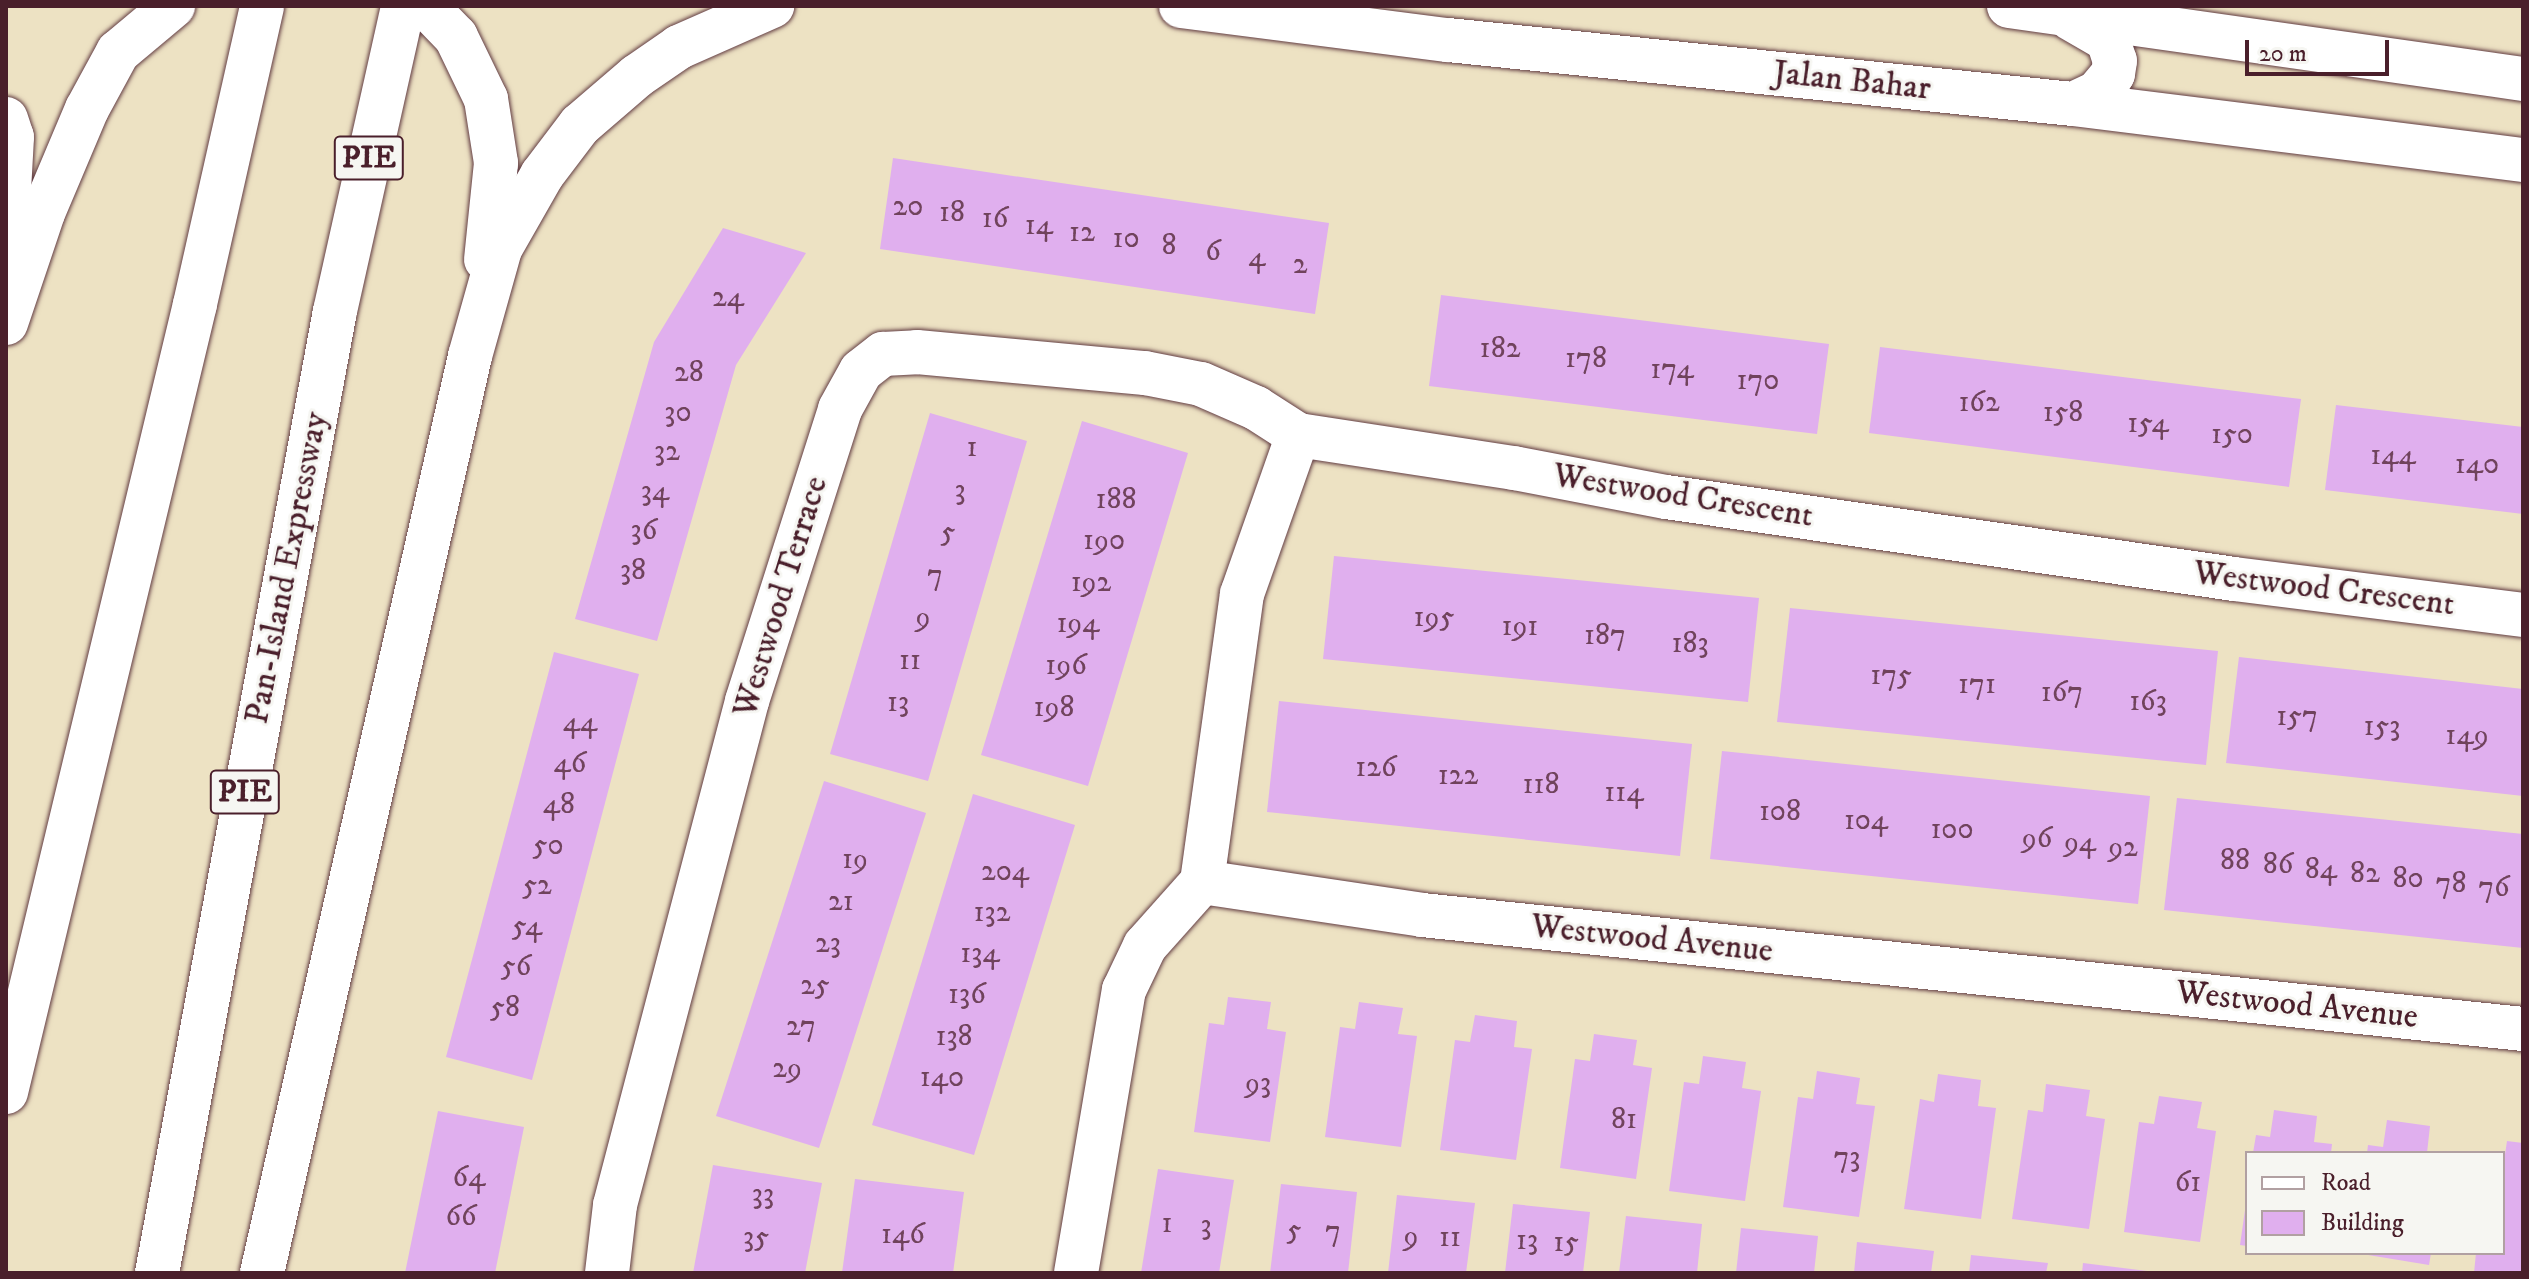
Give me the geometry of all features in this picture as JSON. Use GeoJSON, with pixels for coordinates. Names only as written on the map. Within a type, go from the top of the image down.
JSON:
{"type":"FeatureCollection","features":[{"type":"Feature","properties":{"kind":"main road"},"geometry":{"type":"LineString","coordinates":[[6,323],[43,213],[87,109],[118,52],[173,6]]}},
{"type":"Feature","properties":{"kind":"main road"},"geometry":{"type":"LineString","coordinates":[[6,1092],[195,304],[262,6]]}},
{"type":"Feature","properties":{"kind":"main road","name":"Pan-Island Expressway"},"geometry":{"type":"LineString","coordinates":[[157,1273],[335,311],[403,6]]}},
{"type":"Feature","properties":{"kind":"main road"},"geometry":{"type":"LineString","coordinates":[[426,6],[456,37],[486,99],[496,163],[479,320]]}},
{"type":"Feature","properties":{"kind":"main road"},"geometry":{"type":"LineString","coordinates":[[262,1273],[479,320],[500,249],[542,175],[580,125],[637,76],[679,47],[772,6]]}},
{"type":"Feature","properties":{"kind":"main road","name":"Jalan Bahar"},"geometry":{"type":"LineString","coordinates":[[1181,6],[1448,40],[2073,104],[2523,160]]}},
{"type":"Feature","properties":{"kind":"main road"},"geometry":{"type":"LineString","coordinates":[[2009,6],[2523,79]]}},
{"type":"Feature","properties":{"kind":"main road"},"geometry":{"type":"LineString","coordinates":[[2062,12],[2095,30],[2115,51],[2113,74],[2108,81],[2097,93],[2073,104]]}},
{"type":"Feature","properties":{"kind":"main road"},"geometry":{"type":"LineString","coordinates":[[6,119],[12,137],[6,243]]}},
{"type":"Feature","properties":{"kind":"main road","name":"Westwood Terrace"},"geometry":{"type":"LineString","coordinates":[[607,1273],[615,1205],[747,701],[840,409],[861,371],[883,354],[917,352],[1145,373],[1201,384],[1256,408],[1298,435]]}},
{"type":"Feature","properties":{"kind":"main road"},"geometry":{"type":"LineString","coordinates":[[1076,1273],[1124,990],[1145,946],[1202,882],[1242,594],[1298,435]]}},
{"type":"Feature","properties":{"kind":"main road","name":"Westwood Crescent"},"geometry":{"type":"LineString","coordinates":[[1298,435],[1514,468],[1666,497],[2234,579],[2523,615]]}},
{"type":"Feature","properties":{"kind":"main road","name":"Westwood Avenue"},"geometry":{"type":"LineString","coordinates":[[1202,882],[1422,915],[2523,1029]]}},
{"type":"Feature","properties":{"kind":"building"},"geometry":{"type":"Polygon","coordinates":[[[893,158],[1329,223],[1315,314],[880,249],[893,158]]]}},
{"type":"Feature","properties":{"kind":"building"},"geometry":{"type":"Polygon","coordinates":[[[723,228],[806,253],[736,365],[657,641],[575,619],[654,342],[723,228]]]}},
{"type":"Feature","properties":{"kind":"building"},"geometry":{"type":"Polygon","coordinates":[[[1441,295],[1829,344],[1817,434],[1429,386],[1441,295]]]}},
{"type":"Feature","properties":{"kind":"building"},"geometry":{"type":"Polygon","coordinates":[[[1880,347],[2301,399],[2289,487],[1869,433],[1880,347]]]}},
{"type":"Feature","properties":{"kind":"building"},"geometry":{"type":"Polygon","coordinates":[[[2336,405],[2523,427],[2523,514],[2325,490],[2336,405]]]}},
{"type":"Feature","properties":{"kind":"building"},"geometry":{"type":"Polygon","coordinates":[[[930,413],[1027,441],[928,781],[830,754],[930,413]]]}},
{"type":"Feature","properties":{"kind":"building"},"geometry":{"type":"Polygon","coordinates":[[[1082,421],[1188,453],[1088,786],[981,755],[1082,421]]]}},
{"type":"Feature","properties":{"kind":"building"},"geometry":{"type":"Polygon","coordinates":[[[1334,556],[1759,598],[1748,702],[1323,659],[1334,556]]]}},
{"type":"Feature","properties":{"kind":"building"},"geometry":{"type":"Polygon","coordinates":[[[1790,608],[2218,651],[2206,765],[1777,722],[1790,608]]]}},
{"type":"Feature","properties":{"kind":"building"},"geometry":{"type":"Polygon","coordinates":[[[554,652],[639,674],[532,1080],[446,1057],[554,652]]]}},
{"type":"Feature","properties":{"kind":"building"},"geometry":{"type":"Polygon","coordinates":[[[2239,657],[2523,689],[2523,796],[2226,763],[2239,657]]]}},
{"type":"Feature","properties":{"kind":"building"},"geometry":{"type":"Polygon","coordinates":[[[1279,701],[1692,744],[1680,856],[1267,812],[1279,701]]]}},
{"type":"Feature","properties":{"kind":"building"},"geometry":{"type":"Polygon","coordinates":[[[1722,751],[2150,796],[2138,904],[1710,859],[1722,751]]]}},
{"type":"Feature","properties":{"kind":"building"},"geometry":{"type":"Polygon","coordinates":[[[824,781],[926,813],[819,1148],[716,1116],[824,781]]]}},
{"type":"Feature","properties":{"kind":"building"},"geometry":{"type":"Polygon","coordinates":[[[973,794],[1075,825],[974,1155],[872,1125],[973,794]]]}},
{"type":"Feature","properties":{"kind":"building"},"geometry":{"type":"Polygon","coordinates":[[[2177,798],[2523,834],[2523,948],[2164,910],[2177,798]]]}},
{"type":"Feature","properties":{"kind":"building"},"geometry":{"type":"Polygon","coordinates":[[[1228,997],[1271,1002],[1267,1029],[1286,1032],[1270,1142],[1194,1132],[1209,1023],[1224,1025],[1228,997]]]}},
{"type":"Feature","properties":{"kind":"building"},"geometry":{"type":"Polygon","coordinates":[[[1359,1002],[1403,1008],[1398,1034],[1417,1036],[1401,1147],[1325,1137],[1340,1027],[1355,1029],[1359,1002]]]}},
{"type":"Feature","properties":{"kind":"building"},"geometry":{"type":"Polygon","coordinates":[[[1475,1015],[1517,1021],[1514,1047],[1532,1049],[1516,1160],[1440,1150],[1455,1040],[1470,1042],[1475,1015]]]}},
{"type":"Feature","properties":{"kind":"building"},"geometry":{"type":"Polygon","coordinates":[[[1594,1034],[1637,1040],[1633,1065],[1652,1068],[1636,1179],[1560,1168],[1575,1059],[1590,1061],[1594,1034]]]}},
{"type":"Feature","properties":{"kind":"building"},"geometry":{"type":"Polygon","coordinates":[[[1703,1056],[1746,1062],[1742,1088],[1761,1091],[1745,1201],[1669,1191],[1684,1082],[1699,1084],[1703,1056]]]}},
{"type":"Feature","properties":{"kind":"building"},"geometry":{"type":"Polygon","coordinates":[[[1817,1071],[1860,1078],[1856,1104],[1875,1106],[1859,1217],[1783,1207],[1798,1097],[1813,1099],[1817,1071]]]}},
{"type":"Feature","properties":{"kind":"building"},"geometry":{"type":"Polygon","coordinates":[[[1938,1074],[1981,1080],[1978,1106],[1996,1108],[1981,1219],[1904,1209],[1920,1099],[1934,1102],[1938,1074]]]}},
{"type":"Feature","properties":{"kind":"building"},"geometry":{"type":"Polygon","coordinates":[[[2046,1084],[2090,1090],[2086,1116],[2105,1119],[2089,1229],[2012,1219],[2028,1110],[2043,1112],[2046,1084]]]}},
{"type":"Feature","properties":{"kind":"building"},"geometry":{"type":"Polygon","coordinates":[[[2159,1096],[2202,1102],[2197,1128],[2216,1131],[2200,1242],[2124,1232],[2139,1122],[2154,1124],[2159,1096]]]}},
{"type":"Feature","properties":{"kind":"building"},"geometry":{"type":"Polygon","coordinates":[[[2274,1110],[2317,1116],[2314,1142],[2332,1144],[2331,1151],[2253,1151],[2256,1135],[2270,1137],[2274,1110]]]}},
{"type":"Feature","properties":{"kind":"building"},"geometry":{"type":"Polygon","coordinates":[[[438,1111],[524,1127],[495,1273],[405,1273],[438,1111]]]}},
{"type":"Feature","properties":{"kind":"building"},"geometry":{"type":"Polygon","coordinates":[[[2387,1120],[2430,1126],[2427,1151],[2367,1151],[2368,1145],[2383,1147],[2387,1120]]]}},
{"type":"Feature","properties":{"kind":"building"},"geometry":{"type":"Polygon","coordinates":[[[2507,1141],[2523,1143],[2523,1273],[2474,1273],[2476,1255],[2505,1255],[2507,1141]]]}},
{"type":"Feature","properties":{"kind":"building"},"geometry":{"type":"Polygon","coordinates":[[[713,1165],[822,1183],[805,1273],[693,1273],[713,1165]]]}},
{"type":"Feature","properties":{"kind":"building"},"geometry":{"type":"Polygon","coordinates":[[[1158,1169],[1234,1180],[1219,1273],[1141,1273],[1158,1169]]]}},
{"type":"Feature","properties":{"kind":"building"},"geometry":{"type":"Polygon","coordinates":[[[855,1179],[964,1192],[953,1273],[842,1273],[855,1179]]]}},
{"type":"Feature","properties":{"kind":"building"},"geometry":{"type":"Polygon","coordinates":[[[1281,1184],[1357,1192],[1348,1273],[1270,1273],[1281,1184]]]}},
{"type":"Feature","properties":{"kind":"building"},"geometry":{"type":"Polygon","coordinates":[[[1397,1195],[1475,1203],[1466,1273],[1388,1273],[1397,1195]]]}},
{"type":"Feature","properties":{"kind":"building"},"geometry":{"type":"Polygon","coordinates":[[[1513,1204],[1590,1212],[1583,1273],[1505,1273],[1513,1204]]]}},
{"type":"Feature","properties":{"kind":"building"},"geometry":{"type":"Polygon","coordinates":[[[2245,1210],[2245,1246],[2240,1245],[2245,1210]]]}},
{"type":"Feature","properties":{"kind":"building"},"geometry":{"type":"Polygon","coordinates":[[[1626,1216],[1702,1224],[1697,1273],[1619,1273],[1626,1216]]]}},
{"type":"Feature","properties":{"kind":"building"},"geometry":{"type":"Polygon","coordinates":[[[1741,1228],[1818,1236],[1814,1273],[1736,1273],[1741,1228]]]}},
{"type":"Feature","properties":{"kind":"building"},"geometry":{"type":"Polygon","coordinates":[[[1857,1242],[1934,1251],[1931,1273],[1854,1273],[1857,1242]]]}},
{"type":"Feature","properties":{"kind":"building"},"geometry":{"type":"Polygon","coordinates":[[[1971,1255],[2048,1263],[2046,1273],[1969,1273],[1971,1255]]]}},
{"type":"Feature","properties":{"kind":"building"},"geometry":{"type":"Polygon","coordinates":[[[2368,1255],[2431,1255],[2429,1265],[2368,1255]]]}},
{"type":"Feature","properties":{"kind":"building"},"geometry":{"type":"Polygon","coordinates":[[[2083,1263],[2147,1271],[2082,1273],[2083,1263]]]}}]}
